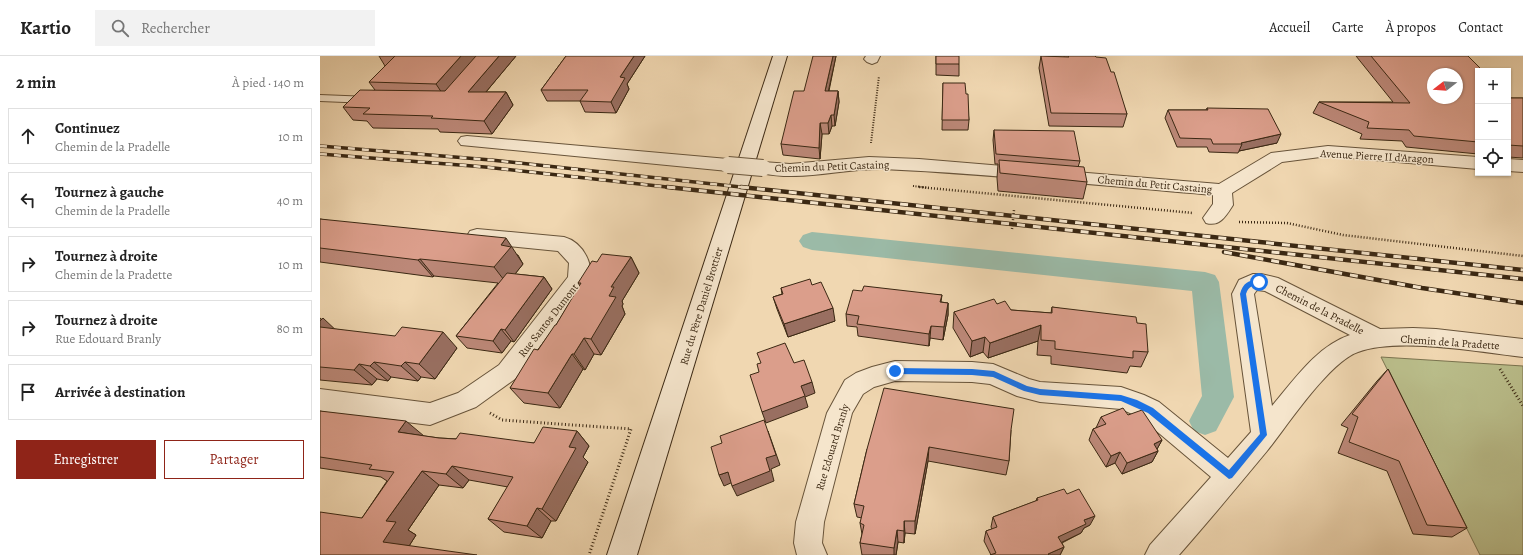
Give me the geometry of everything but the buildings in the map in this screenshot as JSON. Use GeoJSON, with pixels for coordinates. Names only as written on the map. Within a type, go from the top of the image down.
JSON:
{"type":"FeatureCollection","features":[{"type":"Feature","properties":{"kind":"street","name":"Rue du Père Daniel Brottier"},"geometry":{"type":"LineString","coordinates":[[622,555],[733,202],[763,114],[780,56]]}},
{"type":"Feature","properties":{"kind":"street","name":"Chemin du Petit Castaing"},"geometry":{"type":"LineString","coordinates":[[467,141],[790,170],[869,163],[919,165],[1222,190]]}},
{"type":"Feature","properties":{"kind":"street","name":"Avenue Pierre II d'Aragon"},"geometry":{"type":"LineString","coordinates":[[1222,190],[1276,157],[1321,152],[1475,163]]}},
{"type":"Feature","properties":{"kind":"street"},"geometry":{"type":"LineString","coordinates":[[1511,165],[1523,166]]}},
{"type":"Feature","properties":{"kind":"street"},"geometry":{"type":"LineString","coordinates":[[1213,218],[1223,205],[1222,190]]}},
{"type":"Feature","properties":{"kind":"street","name":"Rue Santos Dumont"},"geometry":{"type":"LineString","coordinates":[[320,400],[430,414],[467,400],[507,372],[579,279],[579,260],[564,244],[454,234]]}},
{"type":"Feature","properties":{"kind":"street","name":"Chemin de la Pradelle"},"geometry":{"type":"LineString","coordinates":[[1264,435],[1243,294],[1245,286],[1251,282],[1270,284],[1377,338]]}},
{"type":"Feature","properties":{"kind":"street","name":"Chemin de la Pradette"},"geometry":{"type":"LineString","coordinates":[[1160,555],[1322,366],[1338,350],[1356,342],[1377,338],[1424,338],[1523,348]]}},
{"type":"Feature","properties":{"kind":"street","name":"Rue Edouard Branly"},"geometry":{"type":"LineString","coordinates":[[812,555],[808,543],[810,522],[840,413],[846,399],[854,387],[865,380],[880,374],[895,371],[972,372],[994,374],[1026,389],[1040,392],[1121,398],[1150,410],[1229,475]]}},
{"type":"Feature","properties":{"kind":"lane"},"geometry":{"type":"LineString","coordinates":[[320,98],[384,100]]}},
{"type":"Feature","properties":{"kind":"path"},"geometry":{"type":"LineString","coordinates":[[869,163],[875,62]]}},
{"type":"Feature","properties":{"kind":"path"},"geometry":{"type":"LineString","coordinates":[[906,186],[1192,213],[1226,221],[1287,223],[1343,235],[1523,256]]}},
{"type":"Feature","properties":{"kind":"path"},"geometry":{"type":"LineString","coordinates":[[1012,230],[1014,210]]}},
{"type":"Feature","properties":{"kind":"path"},"geometry":{"type":"LineString","coordinates":[[1484,344],[1523,406]]}},
{"type":"Feature","properties":{"kind":"path"},"geometry":{"type":"LineString","coordinates":[[467,400],[502,420],[631,429],[589,555]]}},
{"type":"Feature","properties":{"kind":"green space"},"geometry":{"type":"Polygon","coordinates":[[[1381,357],[1523,366],[1523,555],[1480,555],[1381,357]]]}},
{"type":"Feature","properties":{"kind":"waterway"},"geometry":{"type":"LineString","coordinates":[[812,241],[1205,282],[1218,397],[1205,421]]}},
{"type":"Feature","properties":{"kind":"railway"},"geometry":{"type":"LineString","coordinates":[[320,146],[491,160],[750,188]]}},
{"type":"Feature","properties":{"kind":"railway"},"geometry":{"type":"LineString","coordinates":[[320,154],[485,167],[676,188]]}},
{"type":"Feature","properties":{"kind":"railway"},"geometry":{"type":"LineString","coordinates":[[667,187],[1523,279]]}},
{"type":"Feature","properties":{"kind":"railway"},"geometry":{"type":"LineString","coordinates":[[741,187],[1523,270]]}},
{"type":"Feature","properties":{"kind":"railway"},"geometry":{"type":"LineString","coordinates":[[1224,252],[1422,288],[1523,303]]}},
{"type":"Feature","properties":{"kind":"route"},"geometry":{"type":"LineString","coordinates":[[895,371],[972,372],[994,374],[1008,379],[1026,389],[1040,392],[1121,398],[1150,410],[1229,475],[1264,435],[1243,294],[1245,286],[1251,282],[1259,282]]}}]}
